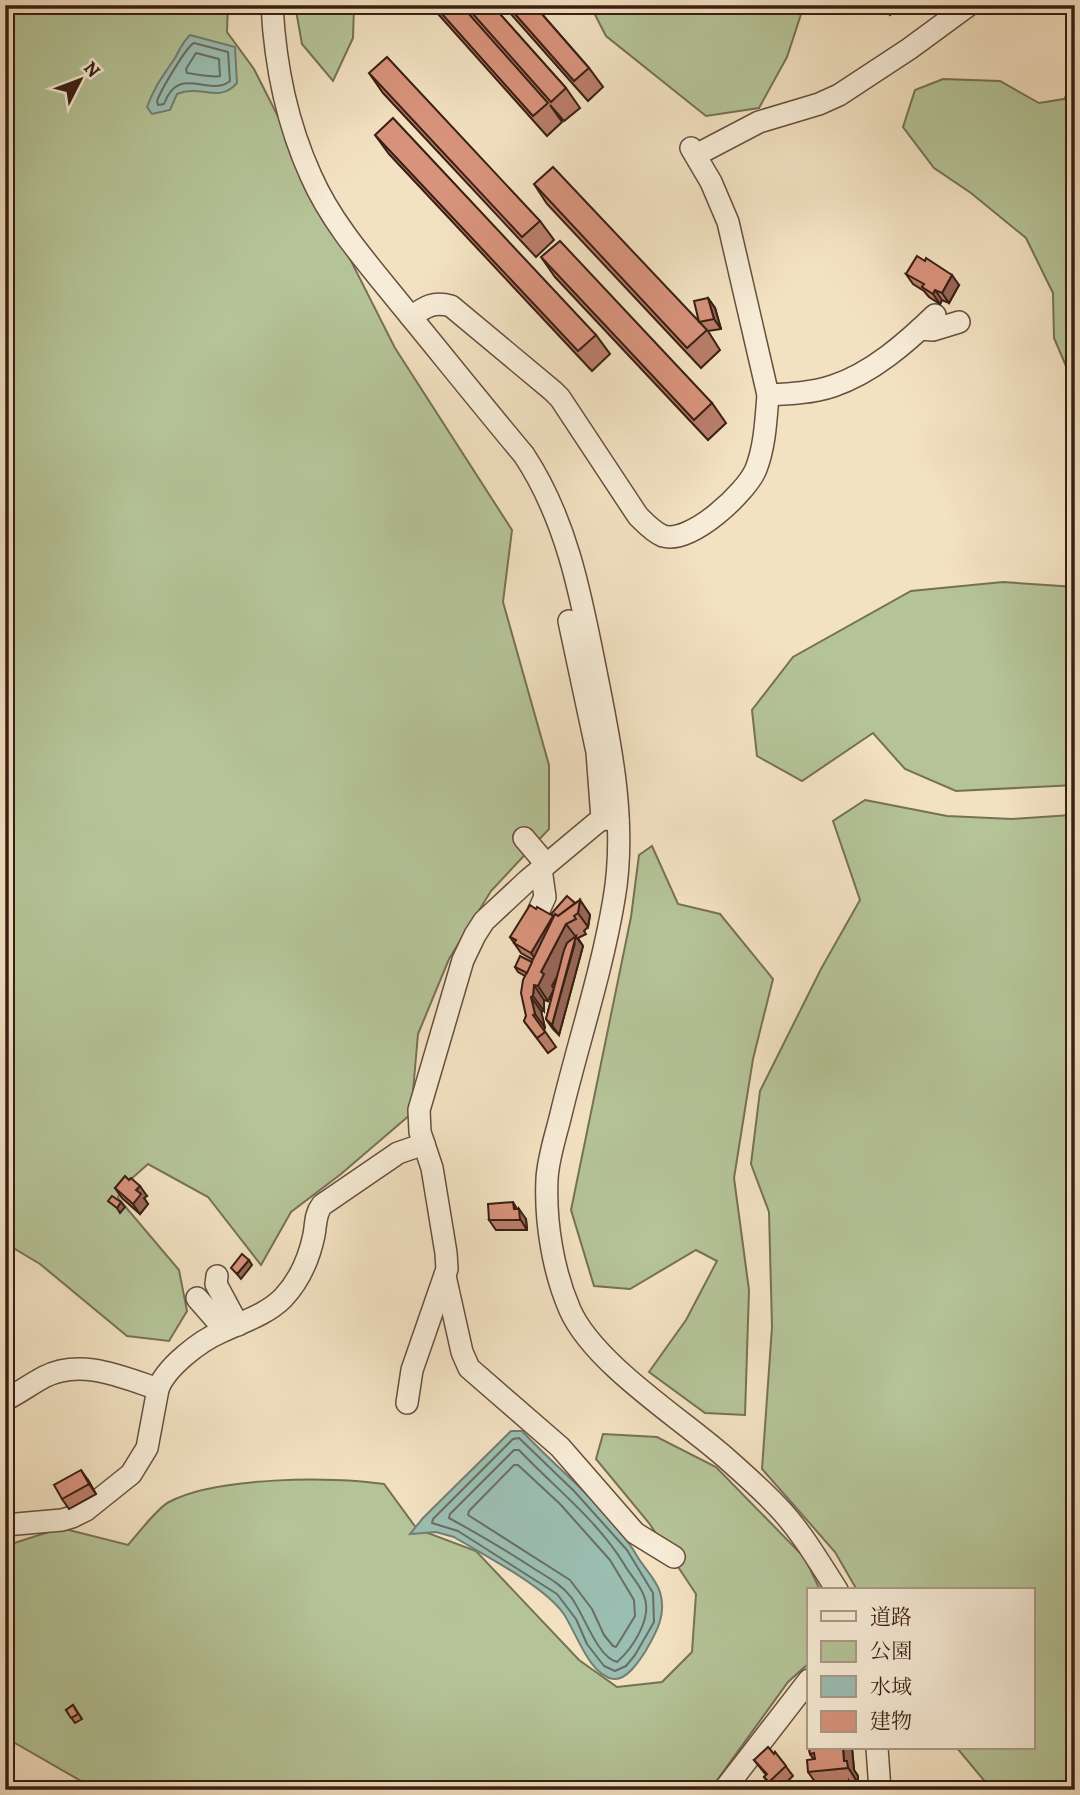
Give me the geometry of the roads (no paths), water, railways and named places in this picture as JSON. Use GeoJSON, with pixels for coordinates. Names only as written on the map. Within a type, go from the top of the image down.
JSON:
{"type":"FeatureCollection","features":[{"type":"Feature","properties":{"kind":"street"},"geometry":{"type":"LineString","coordinates":[[272,5],[281,87],[292,127],[311,177],[335,220],[524,455],[542,484],[558,521],[581,596],[607,723],[615,897],[547,1176],[549,1228],[559,1276],[571,1312],[591,1340],[616,1367],[726,1458],[780,1509],[836,1588]]}},
{"type":"Feature","properties":{"kind":"street"},"geometry":{"type":"LineString","coordinates":[[411,317],[435,302],[451,306],[553,391],[638,516],[651,529],[662,536],[670,537],[702,525],[719,513],[743,489],[755,471],[761,451],[768,395],[728,222],[694,151],[759,122],[819,104],[839,95],[969,5]]}},
{"type":"Feature","properties":{"kind":"street"},"geometry":{"type":"LineString","coordinates":[[768,395],[832,387],[881,360],[928,322],[933,330],[960,322]]}},
{"type":"Feature","properties":{"kind":"street"},"geometry":{"type":"LineString","coordinates":[[569,621],[610,820]]}},
{"type":"Feature","properties":{"kind":"street"},"geometry":{"type":"LineString","coordinates":[[407,1404],[412,1370],[447,1269],[432,1168],[420,1132],[419,1110],[463,960],[484,921],[543,867],[610,820]]}},
{"type":"Feature","properties":{"kind":"street"},"geometry":{"type":"LineString","coordinates":[[524,838],[543,867],[545,897],[539,910]]}},
{"type":"Feature","properties":{"kind":"street"},"geometry":{"type":"LineString","coordinates":[[5,1525],[72,1517],[86,1510],[131,1474],[147,1448],[161,1380],[173,1366],[210,1338],[268,1310],[282,1298],[297,1280],[308,1259],[317,1212],[322,1205],[398,1153],[424,1144]]}},
{"type":"Feature","properties":{"kind":"street"},"geometry":{"type":"LineString","coordinates":[[217,1276],[216,1284],[231,1328]]}},
{"type":"Feature","properties":{"kind":"street"},"geometry":{"type":"LineString","coordinates":[[445,1276],[462,1352],[469,1368],[560,1447],[635,1533],[674,1557]]}},
{"type":"Feature","properties":{"kind":"street"},"geometry":{"type":"LineString","coordinates":[[197,1298],[231,1328]]}},
{"type":"Feature","properties":{"kind":"street"},"geometry":{"type":"LineString","coordinates":[[5,1400],[46,1376],[72,1370],[99,1370],[158,1389]]}},
{"type":"Feature","properties":{"kind":"street"},"geometry":{"type":"LineString","coordinates":[[730,1787],[807,1683]]}},
{"type":"Feature","properties":{"kind":"street"},"geometry":{"type":"LineString","coordinates":[[877,1750],[880,1790]]}},
{"type":"Feature","properties":{"kind":"water"},"geometry":{"type":"Polygon","coordinates":[[[190,35],[235,47],[237,83],[223,92],[194,91],[177,94],[170,110],[152,114],[147,107],[153,93],[190,35]]]}},
{"type":"Feature","properties":{"kind":"water"},"geometry":{"type":"Polygon","coordinates":[[[511,1431],[522,1431],[598,1506],[626,1539],[658,1587],[662,1608],[653,1638],[632,1669],[619,1678],[605,1676],[597,1670],[563,1613],[528,1582],[454,1537],[436,1532],[410,1534],[511,1431]]]}}]}
